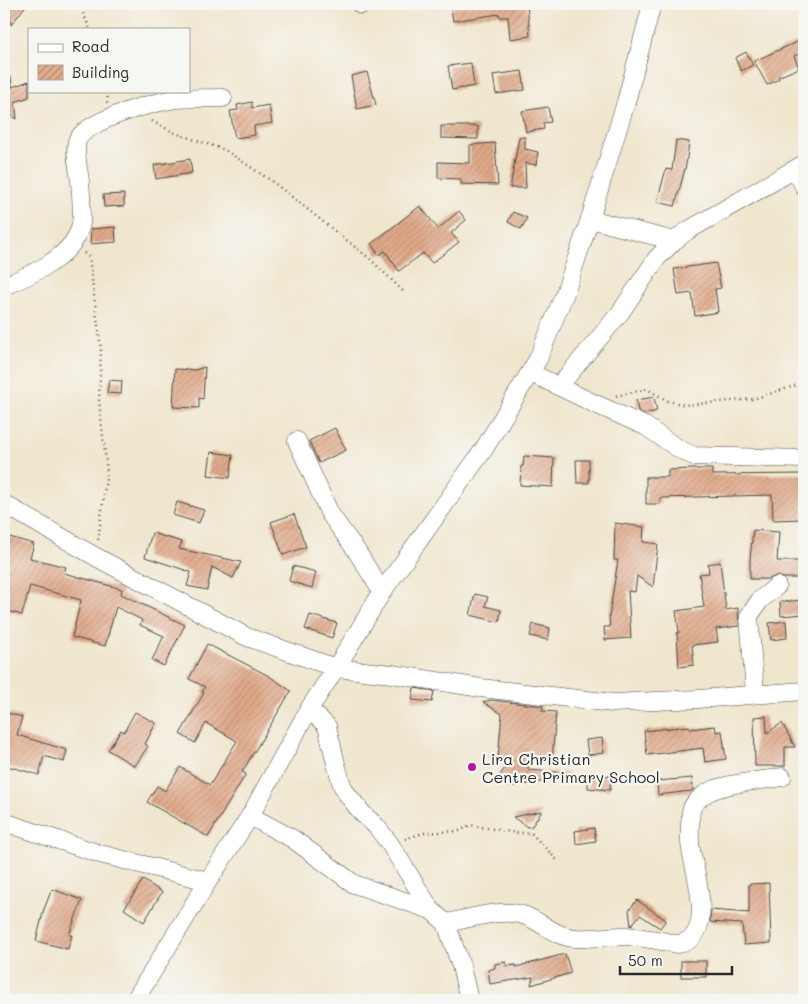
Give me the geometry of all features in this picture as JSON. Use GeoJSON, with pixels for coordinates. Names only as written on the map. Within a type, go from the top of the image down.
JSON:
{"type":"FeatureCollection","features":[{"type":"Feature","properties":{"kind":"street"},"geometry":{"type":"LineString","coordinates":[[136,1000],[250,816],[309,709],[382,592],[484,449],[531,373],[565,293],[590,219],[626,102],[652,4]]}},
{"type":"Feature","properties":{"kind":"street"},"geometry":{"type":"LineString","coordinates":[[4,286],[39,271],[73,244],[81,227],[77,140],[83,133],[104,119],[131,110],[176,99],[223,98]]}},
{"type":"Feature","properties":{"kind":"street"},"geometry":{"type":"LineString","coordinates":[[558,386],[615,320],[657,258],[674,241],[687,231],[800,167],[804,187]]}},
{"type":"Feature","properties":{"kind":"street"},"geometry":{"type":"LineString","coordinates":[[590,219],[674,241]]}},
{"type":"Feature","properties":{"kind":"street"},"geometry":{"type":"LineString","coordinates":[[531,373],[645,426],[679,449],[694,456],[804,459]]}},
{"type":"Feature","properties":{"kind":"street"},"geometry":{"type":"LineString","coordinates":[[297,441],[330,514],[356,550],[382,592]]}},
{"type":"Feature","properties":{"kind":"street"},"geometry":{"type":"LineString","coordinates":[[6,511],[248,637],[336,668],[392,674],[481,688],[613,703],[804,691]]}},
{"type":"Feature","properties":{"kind":"street"},"geometry":{"type":"LineString","coordinates":[[754,694],[749,616],[760,600],[777,586]]}},
{"type":"Feature","properties":{"kind":"street"},"geometry":{"type":"LineString","coordinates":[[309,709],[327,726],[342,785],[347,794],[390,844],[431,910],[446,923],[461,966],[468,1000]]}},
{"type":"Feature","properties":{"kind":"street"},"geometry":{"type":"LineString","coordinates":[[446,923],[498,913],[514,914],[525,916],[562,936],[574,938],[625,936],[678,944],[683,943],[696,932],[701,920],[700,898],[690,847],[691,809],[697,800],[716,788],[782,777]]}},
{"type":"Feature","properties":{"kind":"street"},"geometry":{"type":"LineString","coordinates":[[250,816],[293,839],[354,884],[431,910]]}},
{"type":"Feature","properties":{"kind":"street"},"geometry":{"type":"LineString","coordinates":[[4,822],[100,854],[208,881]]}},
{"type":"Feature","properties":{"kind":"path"},"geometry":{"type":"LineString","coordinates":[[79,4],[90,28]]}},
{"type":"Feature","properties":{"kind":"path"},"geometry":{"type":"LineString","coordinates":[[131,110],[175,133],[225,150],[273,182],[369,258],[403,291]]}},
{"type":"Feature","properties":{"kind":"path"},"geometry":{"type":"LineString","coordinates":[[73,244],[89,257],[101,349],[99,401],[107,471],[96,557]]}},
{"type":"Feature","properties":{"kind":"path"},"geometry":{"type":"LineString","coordinates":[[591,402],[647,389],[668,401],[685,405],[753,399],[804,383]]}},
{"type":"Feature","properties":{"kind":"path"},"geometry":{"type":"LineString","coordinates":[[390,844],[423,833],[460,831],[470,825],[517,833],[531,833],[557,860]]}},
{"type":"Feature","properties":{"kind":"building"},"geometry":{"type":"Polygon","coordinates":[[[8,4],[27,4],[11,25],[8,4]]]}},
{"type":"Feature","properties":{"kind":"building"},"geometry":{"type":"Polygon","coordinates":[[[478,4],[527,4],[530,36],[510,39],[508,17],[500,17],[499,14],[453,21],[451,8],[478,4]]]}},
{"type":"Feature","properties":{"kind":"building"},"geometry":{"type":"Polygon","coordinates":[[[804,39],[804,52],[794,56],[799,68],[778,77],[779,79],[767,85],[754,61],[804,39]]]}},
{"type":"Feature","properties":{"kind":"building"},"geometry":{"type":"Polygon","coordinates":[[[746,52],[753,65],[741,71],[735,58],[746,52]]]}},
{"type":"Feature","properties":{"kind":"building"},"geometry":{"type":"Polygon","coordinates":[[[471,63],[474,86],[452,90],[448,66],[471,63]]]}},
{"type":"Feature","properties":{"kind":"building"},"geometry":{"type":"Polygon","coordinates":[[[522,71],[525,90],[496,94],[493,75],[522,71]]]}},
{"type":"Feature","properties":{"kind":"building"},"geometry":{"type":"Polygon","coordinates":[[[367,72],[376,105],[357,109],[351,76],[367,72]]]}},
{"type":"Feature","properties":{"kind":"building"},"geometry":{"type":"Polygon","coordinates":[[[4,77],[11,77],[12,87],[28,81],[29,97],[15,102],[17,119],[4,111],[4,77]]]}},
{"type":"Feature","properties":{"kind":"building"},"geometry":{"type":"Polygon","coordinates":[[[252,102],[252,108],[269,105],[272,123],[254,126],[255,135],[235,138],[230,111],[238,110],[237,105],[252,102]]]}},
{"type":"Feature","properties":{"kind":"building"},"geometry":{"type":"Polygon","coordinates":[[[548,107],[551,122],[543,123],[544,129],[526,132],[522,111],[548,107]]]}},
{"type":"Feature","properties":{"kind":"building"},"geometry":{"type":"Polygon","coordinates":[[[441,126],[478,126],[478,139],[441,138],[441,126]]]}},
{"type":"Feature","properties":{"kind":"building"},"geometry":{"type":"Polygon","coordinates":[[[519,137],[525,137],[525,149],[538,152],[536,165],[525,163],[526,188],[510,188],[519,137]]]}},
{"type":"Feature","properties":{"kind":"building"},"geometry":{"type":"Polygon","coordinates":[[[676,140],[689,142],[686,165],[675,206],[657,202],[666,169],[672,170],[676,140]]]}},
{"type":"Feature","properties":{"kind":"building"},"geometry":{"type":"Polygon","coordinates":[[[495,143],[498,185],[461,184],[461,179],[438,178],[438,162],[470,163],[470,145],[495,143]]]}},
{"type":"Feature","properties":{"kind":"building"},"geometry":{"type":"Polygon","coordinates":[[[190,159],[192,173],[156,179],[154,165],[190,159]]]}},
{"type":"Feature","properties":{"kind":"building"},"geometry":{"type":"Polygon","coordinates":[[[124,194],[124,206],[104,207],[103,195],[124,194]]]}},
{"type":"Feature","properties":{"kind":"building"},"geometry":{"type":"Polygon","coordinates":[[[420,206],[438,229],[459,211],[466,220],[451,233],[459,242],[432,263],[423,253],[399,271],[385,251],[379,255],[371,244],[420,206]]]}},
{"type":"Feature","properties":{"kind":"building"},"geometry":{"type":"Polygon","coordinates":[[[513,212],[527,218],[521,229],[508,222],[513,212]]]}},
{"type":"Feature","properties":{"kind":"building"},"geometry":{"type":"Polygon","coordinates":[[[115,227],[116,242],[90,244],[91,229],[115,227]]]}},
{"type":"Feature","properties":{"kind":"building"},"geometry":{"type":"Polygon","coordinates":[[[716,263],[721,288],[715,289],[718,312],[695,316],[692,293],[678,295],[674,269],[716,263]]]}},
{"type":"Feature","properties":{"kind":"building"},"geometry":{"type":"Polygon","coordinates":[[[205,367],[203,399],[199,398],[199,408],[173,407],[175,369],[195,370],[205,367]]]}},
{"type":"Feature","properties":{"kind":"building"},"geometry":{"type":"Polygon","coordinates":[[[109,380],[122,381],[121,394],[107,393],[109,380]]]}},
{"type":"Feature","properties":{"kind":"building"},"geometry":{"type":"Polygon","coordinates":[[[654,397],[657,411],[643,414],[638,411],[636,400],[654,397]]]}},
{"type":"Feature","properties":{"kind":"building"},"geometry":{"type":"Polygon","coordinates":[[[335,428],[346,450],[319,463],[309,441],[335,428]]]}},
{"type":"Feature","properties":{"kind":"building"},"geometry":{"type":"Polygon","coordinates":[[[211,452],[233,455],[230,478],[208,475],[211,452]]]}},
{"type":"Feature","properties":{"kind":"building"},"geometry":{"type":"Polygon","coordinates":[[[524,456],[554,458],[553,487],[520,485],[521,466],[523,466],[524,456]]]}},
{"type":"Feature","properties":{"kind":"building"},"geometry":{"type":"Polygon","coordinates":[[[576,460],[589,460],[589,483],[577,483],[576,460]]]}},
{"type":"Feature","properties":{"kind":"building"},"geometry":{"type":"Polygon","coordinates":[[[712,469],[712,475],[804,474],[803,519],[773,520],[772,495],[660,498],[660,504],[646,504],[646,477],[668,477],[668,470],[712,469]]]}},
{"type":"Feature","properties":{"kind":"building"},"geometry":{"type":"Polygon","coordinates":[[[177,502],[204,510],[199,523],[173,515],[177,502]]]}},
{"type":"Feature","properties":{"kind":"building"},"geometry":{"type":"Polygon","coordinates":[[[294,514],[306,547],[283,555],[271,522],[294,514]]]}},
{"type":"Feature","properties":{"kind":"building"},"geometry":{"type":"Polygon","coordinates":[[[615,523],[644,527],[643,542],[658,544],[653,587],[637,576],[635,592],[628,591],[631,638],[605,640],[604,627],[610,627],[609,617],[618,560],[614,560],[615,523]]]}},
{"type":"Feature","properties":{"kind":"building"},"geometry":{"type":"Polygon","coordinates":[[[753,530],[779,532],[777,561],[804,561],[804,578],[776,576],[769,579],[750,579],[753,530]]]}},
{"type":"Feature","properties":{"kind":"building"},"geometry":{"type":"Polygon","coordinates":[[[152,533],[182,542],[179,549],[241,562],[233,578],[212,567],[207,590],[187,586],[191,572],[145,557],[152,533]]]}},
{"type":"Feature","properties":{"kind":"building"},"geometry":{"type":"Polygon","coordinates":[[[6,536],[34,544],[30,558],[66,567],[64,573],[122,589],[121,594],[185,625],[164,666],[152,660],[164,636],[140,625],[142,620],[116,607],[105,646],[72,637],[81,600],[30,586],[22,615],[4,610],[4,543],[6,536]]]}},
{"type":"Feature","properties":{"kind":"building"},"geometry":{"type":"Polygon","coordinates":[[[720,562],[726,610],[738,608],[739,626],[716,629],[718,642],[692,645],[694,665],[679,667],[677,633],[679,632],[676,611],[704,607],[699,574],[709,573],[708,564],[720,562]]]}},
{"type":"Feature","properties":{"kind":"building"},"geometry":{"type":"Polygon","coordinates":[[[293,566],[316,572],[312,588],[289,581],[293,566]]]}},
{"type":"Feature","properties":{"kind":"building"},"geometry":{"type":"Polygon","coordinates":[[[475,594],[488,597],[485,606],[501,610],[499,622],[470,615],[475,594]]]}},
{"type":"Feature","properties":{"kind":"building"},"geometry":{"type":"Polygon","coordinates":[[[804,600],[804,614],[781,616],[780,602],[804,600]]]}},
{"type":"Feature","properties":{"kind":"building"},"geometry":{"type":"Polygon","coordinates":[[[310,615],[337,623],[332,638],[305,629],[310,615]]]}},
{"type":"Feature","properties":{"kind":"building"},"geometry":{"type":"Polygon","coordinates":[[[786,621],[787,638],[771,640],[769,623],[786,621]]]}},
{"type":"Feature","properties":{"kind":"building"},"geometry":{"type":"Polygon","coordinates":[[[533,624],[550,628],[548,640],[530,636],[533,624]]]}},
{"type":"Feature","properties":{"kind":"building"},"geometry":{"type":"Polygon","coordinates":[[[207,644],[269,676],[291,691],[242,772],[246,774],[208,837],[147,802],[157,786],[165,791],[180,767],[210,785],[237,741],[206,723],[195,743],[180,734],[204,693],[202,692],[205,687],[189,679],[207,644]]]}},
{"type":"Feature","properties":{"kind":"building"},"geometry":{"type":"Polygon","coordinates":[[[414,688],[434,691],[432,702],[412,700],[414,688]]]}},
{"type":"Feature","properties":{"kind":"building"},"geometry":{"type":"Polygon","coordinates":[[[491,700],[543,706],[542,711],[556,712],[552,760],[528,763],[528,770],[568,773],[568,778],[507,787],[496,781],[511,759],[498,758],[502,714],[483,702],[491,700]]]}},
{"type":"Feature","properties":{"kind":"building"},"geometry":{"type":"Polygon","coordinates":[[[4,712],[22,717],[17,735],[67,750],[64,762],[44,756],[39,775],[4,765],[4,712]]]}},
{"type":"Feature","properties":{"kind":"building"},"geometry":{"type":"Polygon","coordinates":[[[135,712],[156,723],[145,744],[148,746],[135,766],[108,750],[121,730],[124,732],[135,712]]]}},
{"type":"Feature","properties":{"kind":"building"},"geometry":{"type":"Polygon","coordinates":[[[766,716],[767,733],[782,723],[795,747],[785,747],[785,766],[755,766],[754,717],[766,716]]]}},
{"type":"Feature","properties":{"kind":"building"},"geometry":{"type":"Polygon","coordinates":[[[689,726],[690,729],[715,726],[716,732],[722,731],[726,759],[705,762],[703,748],[647,755],[644,731],[689,726]]]}},
{"type":"Feature","properties":{"kind":"building"},"geometry":{"type":"Polygon","coordinates":[[[602,738],[604,753],[588,755],[586,740],[602,738]]]}},
{"type":"Feature","properties":{"kind":"building"},"geometry":{"type":"Polygon","coordinates":[[[588,774],[611,776],[610,790],[588,788],[588,774]]]}},
{"type":"Feature","properties":{"kind":"building"},"geometry":{"type":"Polygon","coordinates":[[[692,778],[693,790],[691,791],[658,795],[657,781],[692,778]]]}},
{"type":"Feature","properties":{"kind":"building"},"geometry":{"type":"Polygon","coordinates":[[[542,811],[532,826],[527,827],[513,817],[542,811]]]}},
{"type":"Feature","properties":{"kind":"building"},"geometry":{"type":"Polygon","coordinates":[[[594,828],[596,841],[576,844],[575,831],[594,828]]]}},
{"type":"Feature","properties":{"kind":"building"},"geometry":{"type":"Polygon","coordinates":[[[143,880],[162,892],[144,922],[124,909],[143,880]]]}},
{"type":"Feature","properties":{"kind":"building"},"geometry":{"type":"Polygon","coordinates":[[[769,883],[771,943],[744,945],[742,924],[710,922],[711,910],[749,913],[749,884],[769,883]]]}},
{"type":"Feature","properties":{"kind":"building"},"geometry":{"type":"Polygon","coordinates":[[[52,889],[82,900],[69,935],[72,935],[68,949],[36,941],[44,909],[52,889]]]}},
{"type":"Feature","properties":{"kind":"building"},"geometry":{"type":"Polygon","coordinates":[[[637,900],[666,920],[660,928],[640,915],[631,926],[629,910],[637,900]]]}},
{"type":"Feature","properties":{"kind":"building"},"geometry":{"type":"Polygon","coordinates":[[[565,954],[571,973],[531,985],[533,977],[490,984],[488,970],[495,968],[495,964],[506,962],[506,966],[516,965],[516,967],[565,954]]]}},
{"type":"Feature","properties":{"kind":"building"},"geometry":{"type":"Polygon","coordinates":[[[681,961],[706,961],[706,977],[681,977],[681,961]]]}},
{"type":"Feature","properties":{"kind":"place","name":"Lira Christian Centre Primary School"},"geometry":{"type":"Point","coordinates":[472,767]}}]}
